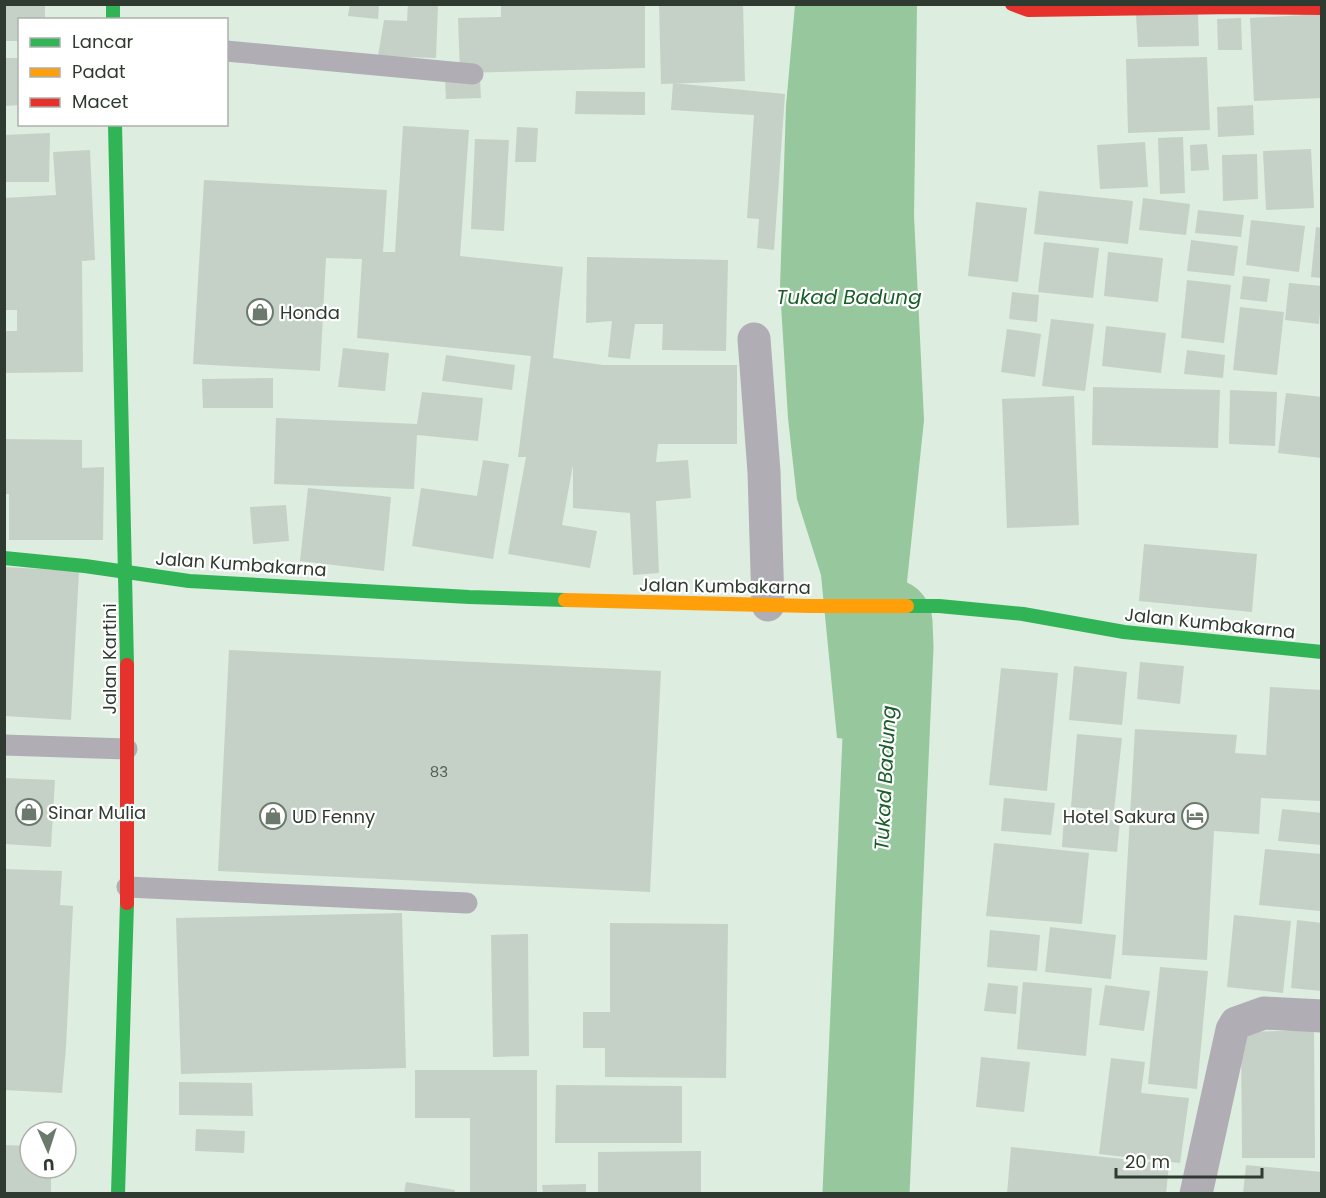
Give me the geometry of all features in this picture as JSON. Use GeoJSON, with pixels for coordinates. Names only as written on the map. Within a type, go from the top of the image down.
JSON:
{"type":"FeatureCollection","features":[{"type":"Feature","properties":{"kind":"street"},"geometry":{"type":"LineString","coordinates":[[1012,4],[1028,10],[1322,8]]}},
{"type":"Feature","properties":{"kind":"street","name":"Jalan Kartini"},"geometry":{"type":"LineString","coordinates":[[115,126],[126,572],[127,749],[127,887],[118,1194]]}},
{"type":"Feature","properties":{"kind":"street"},"geometry":{"type":"LineString","coordinates":[[754,339],[764,472],[768,605]]}},
{"type":"Feature","properties":{"kind":"street","name":"Jalan Kumbakarna"},"geometry":{"type":"LineString","coordinates":[[4,558],[189,581],[469,597],[810,606],[939,606],[1023,614],[1124,632],[1322,652]]}},
{"type":"Feature","properties":{"kind":"street"},"geometry":{"type":"LineString","coordinates":[[1196,1194],[1232,1030],[1236,1023],[1247,1017],[1264,1013],[1322,1016]]}},
{"type":"Feature","properties":{"kind":"lane"},"geometry":{"type":"LineString","coordinates":[[228,51],[473,74]]}},
{"type":"Feature","properties":{"kind":"lane"},"geometry":{"type":"LineString","coordinates":[[4,745],[127,749]]}},
{"type":"Feature","properties":{"kind":"lane"},"geometry":{"type":"LineString","coordinates":[[127,887],[466,903]]}},
{"type":"Feature","properties":{"kind":"water","name":"Tukad Badung"},"geometry":{"type":"Polygon","coordinates":[[[795,5],[917,5],[914,216],[924,420],[907,582],[908,746],[837,738],[821,575],[797,499],[788,418],[780,288],[786,106],[795,5]]]}},
{"type":"Feature","properties":{"kind":"building"},"geometry":{"type":"Polygon","coordinates":[[[4,4],[45,4],[45,18],[18,18],[18,41],[4,41],[4,4]]]}},
{"type":"Feature","properties":{"kind":"building"},"geometry":{"type":"Polygon","coordinates":[[[350,4],[379,4],[378,19],[348,16],[350,4]]]}},
{"type":"Feature","properties":{"kind":"building"},"geometry":{"type":"Polygon","coordinates":[[[408,4],[438,4],[436,58],[378,56],[384,20],[407,21],[408,4]]]}},
{"type":"Feature","properties":{"kind":"building"},"geometry":{"type":"Polygon","coordinates":[[[501,4],[645,4],[645,68],[460,73],[458,18],[501,17],[501,4]]]}},
{"type":"Feature","properties":{"kind":"building"},"geometry":{"type":"Polygon","coordinates":[[[659,4],[743,4],[745,81],[661,84],[659,4]]]}},
{"type":"Feature","properties":{"kind":"building"},"geometry":{"type":"Polygon","coordinates":[[[1198,14],[1199,46],[1138,47],[1136,15],[1198,14]]]}},
{"type":"Feature","properties":{"kind":"building"},"geometry":{"type":"Polygon","coordinates":[[[1322,14],[1322,98],[1254,101],[1250,18],[1322,14]]]}},
{"type":"Feature","properties":{"kind":"building"},"geometry":{"type":"Polygon","coordinates":[[[1241,18],[1242,50],[1218,50],[1217,19],[1241,18]]]}},
{"type":"Feature","properties":{"kind":"building"},"geometry":{"type":"Polygon","coordinates":[[[1207,57],[1210,130],[1128,133],[1126,59],[1207,57]]]}},
{"type":"Feature","properties":{"kind":"building"},"geometry":{"type":"Polygon","coordinates":[[[4,58],[18,58],[18,105],[4,106],[4,58]]]}},
{"type":"Feature","properties":{"kind":"building"},"geometry":{"type":"Polygon","coordinates":[[[480,79],[481,98],[446,99],[445,80],[480,79]]]}},
{"type":"Feature","properties":{"kind":"building"},"geometry":{"type":"Polygon","coordinates":[[[673,83],[785,94],[774,250],[757,248],[759,219],[747,218],[754,115],[671,110],[673,83]]]}},
{"type":"Feature","properties":{"kind":"building"},"geometry":{"type":"Polygon","coordinates":[[[576,91],[645,92],[645,115],[575,114],[576,91]]]}},
{"type":"Feature","properties":{"kind":"building"},"geometry":{"type":"Polygon","coordinates":[[[1253,105],[1254,135],[1218,137],[1217,107],[1253,105]]]}},
{"type":"Feature","properties":{"kind":"building"},"geometry":{"type":"Polygon","coordinates":[[[403,126],[469,130],[460,256],[563,267],[553,358],[603,365],[737,365],[737,444],[658,444],[656,462],[688,460],[691,498],[656,501],[659,573],[633,575],[630,513],[573,508],[573,465],[562,525],[597,531],[590,568],[508,554],[526,457],[518,457],[531,356],[357,338],[362,259],[326,258],[320,371],[193,364],[204,180],[387,190],[383,252],[395,252],[403,126]]]}},
{"type":"Feature","properties":{"kind":"building"},"geometry":{"type":"Polygon","coordinates":[[[517,127],[538,128],[536,162],[515,162],[517,127]]]}},
{"type":"Feature","properties":{"kind":"building"},"geometry":{"type":"Polygon","coordinates":[[[50,133],[49,182],[4,182],[4,135],[50,133]]]}},
{"type":"Feature","properties":{"kind":"building"},"geometry":{"type":"Polygon","coordinates":[[[1183,137],[1185,193],[1160,194],[1158,138],[1183,137]]]}},
{"type":"Feature","properties":{"kind":"building"},"geometry":{"type":"Polygon","coordinates":[[[475,139],[509,140],[504,231],[471,229],[475,139]]]}},
{"type":"Feature","properties":{"kind":"building"},"geometry":{"type":"Polygon","coordinates":[[[1145,142],[1148,187],[1100,189],[1097,145],[1145,142]]]}},
{"type":"Feature","properties":{"kind":"building"},"geometry":{"type":"Polygon","coordinates":[[[1207,144],[1209,170],[1191,171],[1190,145],[1207,144]]]}},
{"type":"Feature","properties":{"kind":"building"},"geometry":{"type":"Polygon","coordinates":[[[1311,149],[1314,208],[1266,210],[1263,151],[1311,149]]]}},
{"type":"Feature","properties":{"kind":"building"},"geometry":{"type":"Polygon","coordinates":[[[90,150],[95,260],[82,261],[83,372],[4,373],[4,331],[17,331],[17,310],[4,310],[4,198],[56,195],[53,152],[90,150]]]}},
{"type":"Feature","properties":{"kind":"building"},"geometry":{"type":"Polygon","coordinates":[[[1257,154],[1258,199],[1223,201],[1222,155],[1257,154]]]}},
{"type":"Feature","properties":{"kind":"building"},"geometry":{"type":"Polygon","coordinates":[[[1039,191],[1133,201],[1128,244],[1034,234],[1039,191]]]}},
{"type":"Feature","properties":{"kind":"building"},"geometry":{"type":"Polygon","coordinates":[[[1143,198],[1190,204],[1186,235],[1139,230],[1143,198]]]}},
{"type":"Feature","properties":{"kind":"building"},"geometry":{"type":"Polygon","coordinates":[[[976,202],[1027,208],[1018,282],[968,276],[976,202]]]}},
{"type":"Feature","properties":{"kind":"building"},"geometry":{"type":"Polygon","coordinates":[[[1198,210],[1244,215],[1241,237],[1195,233],[1198,210]]]}},
{"type":"Feature","properties":{"kind":"building"},"geometry":{"type":"Polygon","coordinates":[[[1251,220],[1305,226],[1299,272],[1246,265],[1251,220]]]}},
{"type":"Feature","properties":{"kind":"building"},"geometry":{"type":"Polygon","coordinates":[[[1316,227],[1322,228],[1322,278],[1311,277],[1316,227]]]}},
{"type":"Feature","properties":{"kind":"building"},"geometry":{"type":"Polygon","coordinates":[[[1191,240],[1238,246],[1234,276],[1187,271],[1191,240]]]}},
{"type":"Feature","properties":{"kind":"building"},"geometry":{"type":"Polygon","coordinates":[[[1044,242],[1099,248],[1093,298],[1038,292],[1044,242]]]}},
{"type":"Feature","properties":{"kind":"building"},"geometry":{"type":"Polygon","coordinates":[[[1108,252],[1163,258],[1158,302],[1104,296],[1108,252]]]}},
{"type":"Feature","properties":{"kind":"building"},"geometry":{"type":"Polygon","coordinates":[[[587,257],[728,260],[726,351],[662,350],[663,324],[635,324],[630,359],[608,357],[612,321],[586,323],[587,257]]]}},
{"type":"Feature","properties":{"kind":"building"},"geometry":{"type":"Polygon","coordinates":[[[1243,276],[1270,279],[1267,302],[1240,299],[1243,276]]]}},
{"type":"Feature","properties":{"kind":"building"},"geometry":{"type":"Polygon","coordinates":[[[1187,280],[1231,285],[1224,343],[1181,338],[1187,280]]]}},
{"type":"Feature","properties":{"kind":"building"},"geometry":{"type":"Polygon","coordinates":[[[1289,283],[1322,286],[1319,324],[1285,320],[1289,283]]]}},
{"type":"Feature","properties":{"kind":"building"},"geometry":{"type":"Polygon","coordinates":[[[1012,292],[1039,295],[1037,322],[1009,319],[1012,292]]]}},
{"type":"Feature","properties":{"kind":"building"},"geometry":{"type":"Polygon","coordinates":[[[1240,307],[1284,312],[1277,375],[1233,370],[1240,307]]]}},
{"type":"Feature","properties":{"kind":"building"},"geometry":{"type":"Polygon","coordinates":[[[1051,319],[1094,324],[1085,391],[1042,386],[1051,319]]]}},
{"type":"Feature","properties":{"kind":"building"},"geometry":{"type":"Polygon","coordinates":[[[1106,326],[1166,333],[1161,373],[1102,366],[1106,326]]]}},
{"type":"Feature","properties":{"kind":"building"},"geometry":{"type":"Polygon","coordinates":[[[1007,329],[1041,334],[1035,377],[1001,372],[1007,329]]]}},
{"type":"Feature","properties":{"kind":"building"},"geometry":{"type":"Polygon","coordinates":[[[343,348],[389,353],[385,391],[338,387],[343,348]]]}},
{"type":"Feature","properties":{"kind":"building"},"geometry":{"type":"Polygon","coordinates":[[[1187,350],[1225,355],[1223,378],[1184,374],[1187,350]]]}},
{"type":"Feature","properties":{"kind":"building"},"geometry":{"type":"Polygon","coordinates":[[[446,355],[515,365],[512,390],[442,381],[446,355]]]}},
{"type":"Feature","properties":{"kind":"building"},"geometry":{"type":"Polygon","coordinates":[[[273,378],[273,408],[203,408],[202,379],[273,378]]]}},
{"type":"Feature","properties":{"kind":"building"},"geometry":{"type":"Polygon","coordinates":[[[1093,387],[1220,390],[1218,448],[1092,445],[1093,387]]]}},
{"type":"Feature","properties":{"kind":"building"},"geometry":{"type":"Polygon","coordinates":[[[1230,390],[1277,392],[1275,446],[1229,444],[1230,390]]]}},
{"type":"Feature","properties":{"kind":"building"},"geometry":{"type":"Polygon","coordinates":[[[422,392],[483,398],[478,441],[417,435],[414,489],[274,484],[276,418],[417,424],[422,392]]]}},
{"type":"Feature","properties":{"kind":"building"},"geometry":{"type":"Polygon","coordinates":[[[1286,393],[1322,397],[1322,458],[1278,453],[1286,393]]]}},
{"type":"Feature","properties":{"kind":"building"},"geometry":{"type":"Polygon","coordinates":[[[1074,396],[1079,525],[1007,528],[1002,399],[1074,396]]]}},
{"type":"Feature","properties":{"kind":"building"},"geometry":{"type":"Polygon","coordinates":[[[4,439],[82,440],[82,468],[104,467],[103,540],[9,540],[9,494],[4,494],[4,439]]]}},
{"type":"Feature","properties":{"kind":"building"},"geometry":{"type":"Polygon","coordinates":[[[483,460],[509,464],[493,559],[412,546],[421,488],[477,496],[483,460]]]}},
{"type":"Feature","properties":{"kind":"building"},"geometry":{"type":"Polygon","coordinates":[[[308,488],[391,497],[384,571],[300,561],[308,488]]]}},
{"type":"Feature","properties":{"kind":"building"},"geometry":{"type":"Polygon","coordinates":[[[286,505],[289,541],[253,544],[250,507],[286,505]]]}},
{"type":"Feature","properties":{"kind":"building"},"geometry":{"type":"Polygon","coordinates":[[[1144,544],[1257,554],[1252,612],[1139,601],[1144,544]]]}},
{"type":"Feature","properties":{"kind":"building"},"geometry":{"type":"Polygon","coordinates":[[[4,567],[79,571],[71,720],[4,716],[4,567]]]}},
{"type":"Feature","properties":{"kind":"building"},"geometry":{"type":"Polygon","coordinates":[[[229,650],[661,671],[650,892],[218,871],[229,650]]]}},
{"type":"Feature","properties":{"kind":"building"},"geometry":{"type":"Polygon","coordinates":[[[1140,662],[1184,666],[1180,704],[1137,699],[1140,662]]]}},
{"type":"Feature","properties":{"kind":"building"},"geometry":{"type":"Polygon","coordinates":[[[1074,666],[1127,672],[1122,725],[1069,720],[1074,666]]]}},
{"type":"Feature","properties":{"kind":"building"},"geometry":{"type":"Polygon","coordinates":[[[1001,668],[1058,673],[1047,791],[989,785],[1001,668]]]}},
{"type":"Feature","properties":{"kind":"building","name":"Hotel Sakura"},"geometry":{"type":"Polygon","coordinates":[[[1270,687],[1322,690],[1322,801],[1261,798],[1259,834],[1214,831],[1207,960],[1122,955],[1135,729],[1237,735],[1235,753],[1266,755],[1270,687]]]}},
{"type":"Feature","properties":{"kind":"building"},"geometry":{"type":"Polygon","coordinates":[[[1077,734],[1122,738],[1114,811],[1071,807],[1077,734]]]}},
{"type":"Feature","properties":{"kind":"building","name":"Sinar Mulia"},"geometry":{"type":"Polygon","coordinates":[[[4,778],[55,780],[51,847],[4,844],[4,778]]]}},
{"type":"Feature","properties":{"kind":"building"},"geometry":{"type":"Polygon","coordinates":[[[1004,798],[1055,803],[1051,835],[1001,831],[1004,798]]]}},
{"type":"Feature","properties":{"kind":"building"},"geometry":{"type":"Polygon","coordinates":[[[1282,809],[1322,813],[1322,845],[1278,841],[1282,809]]]}},
{"type":"Feature","properties":{"kind":"building"},"geometry":{"type":"Polygon","coordinates":[[[1064,816],[1120,821],[1117,852],[1062,847],[1064,816]]]}},
{"type":"Feature","properties":{"kind":"building"},"geometry":{"type":"Polygon","coordinates":[[[994,843],[1089,853],[1082,924],[986,916],[994,843]]]}},
{"type":"Feature","properties":{"kind":"building"},"geometry":{"type":"Polygon","coordinates":[[[1265,849],[1322,854],[1320,911],[1259,905],[1265,849]]]}},
{"type":"Feature","properties":{"kind":"building"},"geometry":{"type":"Polygon","coordinates":[[[4,869],[62,871],[60,905],[73,906],[62,1093],[4,1090],[4,869]]]}},
{"type":"Feature","properties":{"kind":"building"},"geometry":{"type":"Polygon","coordinates":[[[402,913],[406,1068],[181,1074],[176,918],[402,913]]]}},
{"type":"Feature","properties":{"kind":"building"},"geometry":{"type":"Polygon","coordinates":[[[1234,915],[1291,921],[1283,993],[1227,987],[1234,915]]]}},
{"type":"Feature","properties":{"kind":"building"},"geometry":{"type":"Polygon","coordinates":[[[1297,920],[1322,923],[1322,991],[1291,988],[1297,920]]]}},
{"type":"Feature","properties":{"kind":"building"},"geometry":{"type":"Polygon","coordinates":[[[610,923],[728,924],[726,1078],[605,1077],[605,1048],[583,1048],[583,1012],[610,1012],[610,923]]]}},
{"type":"Feature","properties":{"kind":"building"},"geometry":{"type":"Polygon","coordinates":[[[1050,927],[1116,935],[1111,979],[1045,972],[1050,927]]]}},
{"type":"Feature","properties":{"kind":"building"},"geometry":{"type":"Polygon","coordinates":[[[990,930],[1040,935],[1037,971],[987,967],[990,930]]]}},
{"type":"Feature","properties":{"kind":"building"},"geometry":{"type":"Polygon","coordinates":[[[528,934],[529,1056],[493,1057],[491,935],[528,934]]]}},
{"type":"Feature","properties":{"kind":"building"},"geometry":{"type":"Polygon","coordinates":[[[1160,967],[1208,971],[1197,1089],[1148,1084],[1160,967]]]}},
{"type":"Feature","properties":{"kind":"building"},"geometry":{"type":"Polygon","coordinates":[[[1023,982],[1092,988],[1086,1056],[1017,1049],[1023,982]]]}},
{"type":"Feature","properties":{"kind":"building"},"geometry":{"type":"Polygon","coordinates":[[[988,983],[1018,986],[1016,1014],[984,1011],[988,983]]]}},
{"type":"Feature","properties":{"kind":"building"},"geometry":{"type":"Polygon","coordinates":[[[1105,985],[1150,991],[1144,1031],[1099,1025],[1105,985]]]}},
{"type":"Feature","properties":{"kind":"building"},"geometry":{"type":"Polygon","coordinates":[[[1314,1030],[1315,1158],[1242,1158],[1241,1032],[1314,1030]]]}},
{"type":"Feature","properties":{"kind":"building"},"geometry":{"type":"Polygon","coordinates":[[[981,1057],[1030,1062],[1024,1112],[976,1107],[981,1057]]]}},
{"type":"Feature","properties":{"kind":"building"},"geometry":{"type":"Polygon","coordinates":[[[1111,1058],[1145,1062],[1141,1093],[1189,1098],[1180,1163],[1099,1154],[1111,1058]]]}},
{"type":"Feature","properties":{"kind":"building"},"geometry":{"type":"Polygon","coordinates":[[[415,1070],[537,1070],[537,1194],[470,1194],[470,1118],[415,1118],[415,1070]]]}},
{"type":"Feature","properties":{"kind":"building"},"geometry":{"type":"Polygon","coordinates":[[[179,1082],[252,1083],[253,1116],[179,1115],[179,1082]]]}},
{"type":"Feature","properties":{"kind":"building"},"geometry":{"type":"Polygon","coordinates":[[[556,1085],[682,1086],[682,1143],[555,1143],[556,1085]]]}},
{"type":"Feature","properties":{"kind":"building"},"geometry":{"type":"Polygon","coordinates":[[[196,1129],[245,1131],[244,1153],[195,1151],[196,1129]]]}},
{"type":"Feature","properties":{"kind":"building"},"geometry":{"type":"Polygon","coordinates":[[[4,1145],[18,1146],[18,1180],[51,1180],[51,1194],[4,1194],[4,1145]]]}},
{"type":"Feature","properties":{"kind":"building"},"geometry":{"type":"Polygon","coordinates":[[[1011,1147],[1169,1164],[1166,1194],[1007,1194],[1011,1147]]]}},
{"type":"Feature","properties":{"kind":"building"},"geometry":{"type":"Polygon","coordinates":[[[701,1151],[701,1194],[598,1194],[598,1152],[701,1151]]]}},
{"type":"Feature","properties":{"kind":"building"},"geometry":{"type":"Polygon","coordinates":[[[1246,1165],[1322,1172],[1322,1194],[1243,1194],[1246,1165]]]}},
{"type":"Feature","properties":{"kind":"building"},"geometry":{"type":"Polygon","coordinates":[[[406,1182],[455,1190],[454,1194],[404,1194],[406,1182]]]}},
{"type":"Feature","properties":{"kind":"building"},"geometry":{"type":"Polygon","coordinates":[[[586,1184],[586,1194],[543,1194],[542,1185],[586,1184]]]}},
{"type":"Feature","properties":{"kind":"waterway","name":"Tukad Badung"},"geometry":{"type":"LineString","coordinates":[[866,1194],[890,647],[889,622]]}},
{"type":"Feature","properties":{"kind":"traffic: fast"},"geometry":{"type":"LineString","coordinates":[[113,4],[113,18]]}},
{"type":"Feature","properties":{"kind":"traffic: fast"},"geometry":{"type":"LineString","coordinates":[[115,126],[127,665]]}},
{"type":"Feature","properties":{"kind":"traffic: fast"},"geometry":{"type":"LineString","coordinates":[[4,558],[85,566],[189,581],[469,597],[565,600]]}},
{"type":"Feature","properties":{"kind":"traffic: fast"},"geometry":{"type":"LineString","coordinates":[[907,606],[939,606],[1023,614],[1124,632],[1322,652]]}},
{"type":"Feature","properties":{"kind":"traffic: fast"},"geometry":{"type":"LineString","coordinates":[[118,1194],[127,903]]}},
{"type":"Feature","properties":{"kind":"traffic: slow"},"geometry":{"type":"LineString","coordinates":[[565,600],[907,606]]}},
{"type":"Feature","properties":{"kind":"traffic: jam"},"geometry":{"type":"LineString","coordinates":[[1012,4],[1028,10],[1322,8]]}},
{"type":"Feature","properties":{"kind":"traffic: jam"},"geometry":{"type":"LineString","coordinates":[[127,665],[127,903]]}},
{"type":"Feature","properties":{"kind":"place","name":"Honda"},"geometry":{"type":"Point","coordinates":[260,312]}},
{"type":"Feature","properties":{"kind":"place","name":"Sinar Mulia"},"geometry":{"type":"Point","coordinates":[29,812]}},
{"type":"Feature","properties":{"kind":"place","name":"UD Fenny"},"geometry":{"type":"Point","coordinates":[273,816]}},
{"type":"Feature","properties":{"kind":"place","name":"Hotel Sakura"},"geometry":{"type":"Point","coordinates":[1195,816]}}]}
